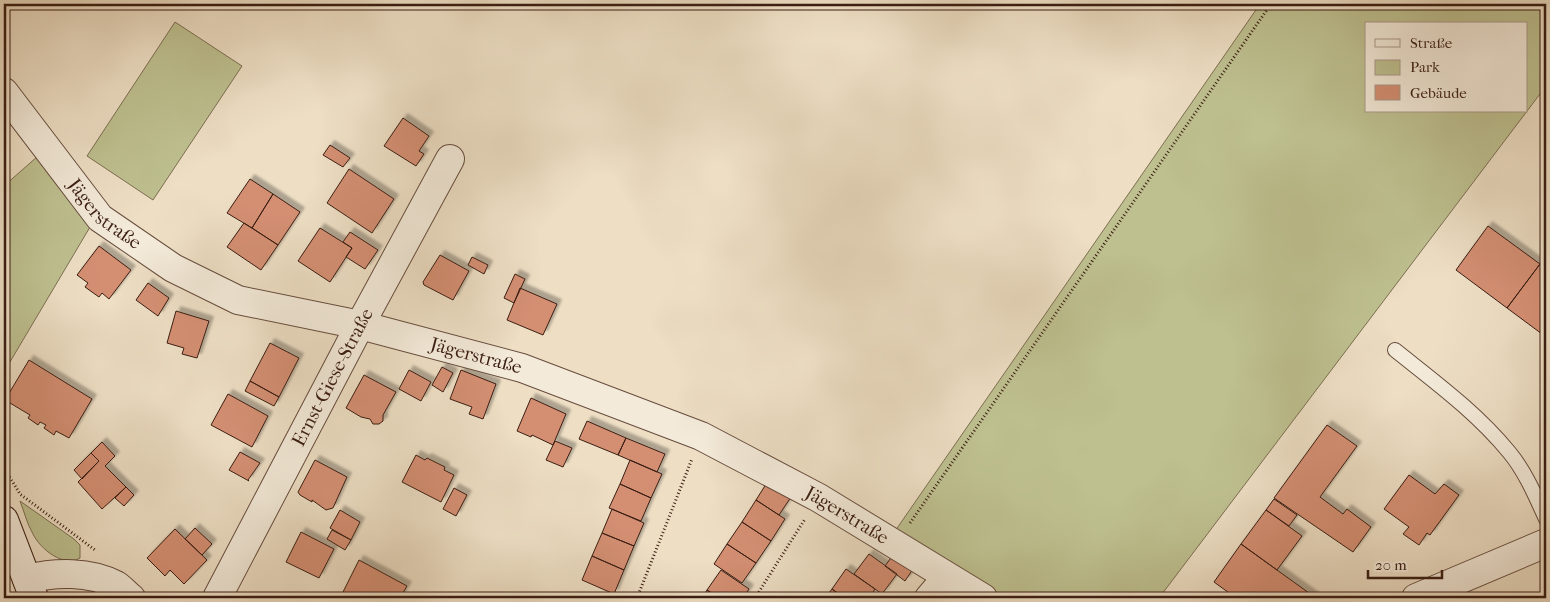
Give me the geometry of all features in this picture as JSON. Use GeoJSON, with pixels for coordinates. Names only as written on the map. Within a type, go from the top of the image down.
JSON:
{"type":"FeatureCollection","features":[{"type":"Feature","properties":{"kind":"street","name":"Jägerstraße"},"geometry":{"type":"LineString","coordinates":[[4,92],[100,218],[173,268],[238,300],[360,326],[522,368],[701,436],[818,498],[983,598]]}},
{"type":"Feature","properties":{"kind":"street","name":"Ernst-Giese-Straße"},"geometry":{"type":"LineString","coordinates":[[217,598],[450,159]]}},
{"type":"Feature","properties":{"kind":"street"},"geometry":{"type":"LineString","coordinates":[[4,520],[31,588],[47,574],[87,576],[116,585],[131,598]]}},
{"type":"Feature","properties":{"kind":"street"},"geometry":{"type":"LineString","coordinates":[[1416,598],[1546,543]]}},
{"type":"Feature","properties":{"kind":"street"},"geometry":{"type":"LineString","coordinates":[[929,598],[947,577]]}},
{"type":"Feature","properties":{"kind":"lane"},"geometry":{"type":"LineString","coordinates":[[1395,350],[1468,408],[1510,454],[1537,498],[1546,520]]}},
{"type":"Feature","properties":{"kind":"path"},"geometry":{"type":"LineString","coordinates":[[896,544],[1271,4]]}},
{"type":"Feature","properties":{"kind":"path"},"geometry":{"type":"LineString","coordinates":[[637,598],[701,436]]}},
{"type":"Feature","properties":{"kind":"path"},"geometry":{"type":"LineString","coordinates":[[4,468],[20,494],[99,552]]}},
{"type":"Feature","properties":{"kind":"path"},"geometry":{"type":"LineString","coordinates":[[755,598],[818,498]]}},
{"type":"Feature","properties":{"kind":"green space"},"geometry":{"type":"Polygon","coordinates":[[[1260,4],[1546,4],[1546,86],[1528,110],[1528,22],[1365,22],[1365,112],[1526,112],[1159,598],[999,598],[893,534],[1260,4]]]}},
{"type":"Feature","properties":{"kind":"green space"},"geometry":{"type":"Polygon","coordinates":[[[175,22],[242,66],[153,200],[87,156],[175,22]]]}},
{"type":"Feature","properties":{"kind":"green space"},"geometry":{"type":"Polygon","coordinates":[[[38,156],[93,222],[4,372],[4,186],[38,156]]]}},
{"type":"Feature","properties":{"kind":"green space"},"geometry":{"type":"Polygon","coordinates":[[[20,501],[74,539],[80,545],[80,558],[67,561],[47,551],[36,540],[20,501]]]}},
{"type":"Feature","properties":{"kind":"building"},"geometry":{"type":"Polygon","coordinates":[[[403,118],[429,136],[419,151],[424,154],[416,166],[384,146],[403,118]]]}},
{"type":"Feature","properties":{"kind":"building"},"geometry":{"type":"Polygon","coordinates":[[[330,145],[350,158],[343,167],[323,155],[330,145]]]}},
{"type":"Feature","properties":{"kind":"building"},"geometry":{"type":"Polygon","coordinates":[[[349,169],[394,199],[372,233],[327,203],[349,169]]]}},
{"type":"Feature","properties":{"kind":"building"},"geometry":{"type":"Polygon","coordinates":[[[250,179],[273,194],[252,228],[227,213],[250,179]]]}},
{"type":"Feature","properties":{"kind":"building"},"geometry":{"type":"Polygon","coordinates":[[[273,194],[300,212],[278,245],[252,228],[273,194]]]}},
{"type":"Feature","properties":{"kind":"building"},"geometry":{"type":"Polygon","coordinates":[[[244,223],[278,245],[261,270],[227,247],[244,223]]]}},
{"type":"Feature","properties":{"kind":"building"},"geometry":{"type":"Polygon","coordinates":[[[1488,226],[1540,264],[1507,308],[1456,270],[1488,226]]]}},
{"type":"Feature","properties":{"kind":"building"},"geometry":{"type":"Polygon","coordinates":[[[320,228],[352,248],[330,282],[298,261],[320,228]]]}},
{"type":"Feature","properties":{"kind":"building"},"geometry":{"type":"Polygon","coordinates":[[[350,232],[378,250],[365,269],[346,257],[352,248],[343,242],[350,232]]]}},
{"type":"Feature","properties":{"kind":"building"},"geometry":{"type":"Polygon","coordinates":[[[99,246],[131,270],[109,299],[102,293],[99,297],[85,287],[88,283],[77,275],[99,246]]]}},
{"type":"Feature","properties":{"kind":"building"},"geometry":{"type":"Polygon","coordinates":[[[440,255],[469,271],[453,300],[424,285],[423,282],[440,255]]]}},
{"type":"Feature","properties":{"kind":"building"},"geometry":{"type":"Polygon","coordinates":[[[472,257],[488,265],[484,274],[468,265],[472,257]]]}},
{"type":"Feature","properties":{"kind":"building"},"geometry":{"type":"Polygon","coordinates":[[[1540,264],[1546,269],[1546,337],[1507,308],[1540,264]]]}},
{"type":"Feature","properties":{"kind":"building"},"geometry":{"type":"Polygon","coordinates":[[[515,274],[525,279],[514,303],[504,298],[515,274]]]}},
{"type":"Feature","properties":{"kind":"building"},"geometry":{"type":"Polygon","coordinates":[[[148,283],[169,298],[158,316],[136,300],[148,283]]]}},
{"type":"Feature","properties":{"kind":"building"},"geometry":{"type":"Polygon","coordinates":[[[520,288],[557,304],[543,335],[507,320],[520,288]]]}},
{"type":"Feature","properties":{"kind":"building"},"geometry":{"type":"Polygon","coordinates":[[[176,311],[209,321],[197,358],[182,354],[184,348],[167,343],[176,311]]]}},
{"type":"Feature","properties":{"kind":"building"},"geometry":{"type":"Polygon","coordinates":[[[270,343],[299,358],[279,397],[250,381],[270,343]]]}},
{"type":"Feature","properties":{"kind":"building"},"geometry":{"type":"Polygon","coordinates":[[[29,360],[92,399],[69,438],[56,431],[54,435],[44,428],[46,425],[40,422],[38,425],[28,418],[30,415],[5,400],[29,360]]]}},
{"type":"Feature","properties":{"kind":"building"},"geometry":{"type":"Polygon","coordinates":[[[442,367],[453,373],[443,392],[432,385],[442,367]]]}},
{"type":"Feature","properties":{"kind":"building"},"geometry":{"type":"Polygon","coordinates":[[[409,370],[431,382],[421,401],[399,389],[409,370]]]}},
{"type":"Feature","properties":{"kind":"building"},"geometry":{"type":"Polygon","coordinates":[[[461,370],[496,384],[483,419],[469,414],[472,407],[450,399],[461,370]]]}},
{"type":"Feature","properties":{"kind":"building"},"geometry":{"type":"Polygon","coordinates":[[[364,375],[396,392],[383,415],[383,421],[379,424],[373,424],[370,419],[361,417],[346,408],[364,375]]]}},
{"type":"Feature","properties":{"kind":"building"},"geometry":{"type":"Polygon","coordinates":[[[250,381],[279,397],[274,406],[245,391],[250,381]]]}},
{"type":"Feature","properties":{"kind":"building"},"geometry":{"type":"Polygon","coordinates":[[[228,394],[268,416],[252,447],[211,425],[228,394]]]}},
{"type":"Feature","properties":{"kind":"building"},"geometry":{"type":"Polygon","coordinates":[[[531,398],[566,414],[553,445],[532,435],[531,437],[517,431],[531,398]]]}},
{"type":"Feature","properties":{"kind":"building"},"geometry":{"type":"Polygon","coordinates":[[[587,421],[626,438],[618,455],[579,439],[587,421]]]}},
{"type":"Feature","properties":{"kind":"building"},"geometry":{"type":"Polygon","coordinates":[[[1327,425],[1357,446],[1320,497],[1343,514],[1347,509],[1371,527],[1353,552],[1274,498],[1327,425]]]}},
{"type":"Feature","properties":{"kind":"building"},"geometry":{"type":"Polygon","coordinates":[[[626,438],[665,454],[657,472],[618,455],[626,438]]]}},
{"type":"Feature","properties":{"kind":"building"},"geometry":{"type":"Polygon","coordinates":[[[555,441],[572,448],[563,467],[546,460],[555,441]]]}},
{"type":"Feature","properties":{"kind":"building"},"geometry":{"type":"Polygon","coordinates":[[[102,442],[115,456],[105,466],[126,487],[102,509],[78,482],[99,461],[91,453],[102,442]]]}},
{"type":"Feature","properties":{"kind":"building"},"geometry":{"type":"Polygon","coordinates":[[[240,452],[260,463],[249,481],[229,470],[240,452]]]}},
{"type":"Feature","properties":{"kind":"building"},"geometry":{"type":"Polygon","coordinates":[[[91,453],[99,461],[82,479],[74,470],[91,453]]]}},
{"type":"Feature","properties":{"kind":"building"},"geometry":{"type":"Polygon","coordinates":[[[416,455],[445,467],[444,470],[454,475],[441,502],[402,482],[416,455]]]}},
{"type":"Feature","properties":{"kind":"building"},"geometry":{"type":"Polygon","coordinates":[[[315,460],[347,477],[333,508],[326,510],[298,492],[315,460]]]}},
{"type":"Feature","properties":{"kind":"building"},"geometry":{"type":"Polygon","coordinates":[[[630,460],[662,474],[651,498],[620,484],[630,460]]]}},
{"type":"Feature","properties":{"kind":"building"},"geometry":{"type":"Polygon","coordinates":[[[1409,475],[1435,494],[1444,484],[1459,495],[1430,535],[1427,533],[1419,545],[1403,534],[1409,527],[1384,509],[1409,475]]]}},
{"type":"Feature","properties":{"kind":"building"},"geometry":{"type":"Polygon","coordinates":[[[768,481],[791,497],[779,515],[756,500],[768,481]]]}},
{"type":"Feature","properties":{"kind":"building"},"geometry":{"type":"Polygon","coordinates":[[[620,484],[651,498],[641,521],[609,508],[620,484]]]}},
{"type":"Feature","properties":{"kind":"building"},"geometry":{"type":"Polygon","coordinates":[[[126,487],[134,495],[124,506],[115,498],[126,487]]]}},
{"type":"Feature","properties":{"kind":"building"},"geometry":{"type":"Polygon","coordinates":[[[454,488],[467,495],[456,516],[443,509],[454,488]]]}},
{"type":"Feature","properties":{"kind":"building"},"geometry":{"type":"Polygon","coordinates":[[[1274,499],[1297,515],[1289,526],[1266,510],[1274,499]]]}},
{"type":"Feature","properties":{"kind":"building"},"geometry":{"type":"Polygon","coordinates":[[[756,500],[785,519],[771,541],[742,522],[756,500]]]}},
{"type":"Feature","properties":{"kind":"building"},"geometry":{"type":"Polygon","coordinates":[[[612,509],[644,523],[634,546],[602,533],[612,509]]]}},
{"type":"Feature","properties":{"kind":"building"},"geometry":{"type":"Polygon","coordinates":[[[340,510],[360,522],[351,540],[330,528],[340,510]]]}},
{"type":"Feature","properties":{"kind":"building"},"geometry":{"type":"Polygon","coordinates":[[[1266,510],[1302,536],[1277,570],[1241,544],[1266,510]]]}},
{"type":"Feature","properties":{"kind":"building"},"geometry":{"type":"Polygon","coordinates":[[[742,522],[771,541],[756,563],[727,544],[742,522]]]}},
{"type":"Feature","properties":{"kind":"building"},"geometry":{"type":"Polygon","coordinates":[[[195,528],[212,544],[202,555],[185,539],[195,528]]]}},
{"type":"Feature","properties":{"kind":"building"},"geometry":{"type":"Polygon","coordinates":[[[175,529],[207,560],[184,584],[170,570],[165,576],[147,558],[175,529]]]}},
{"type":"Feature","properties":{"kind":"building"},"geometry":{"type":"Polygon","coordinates":[[[332,530],[351,540],[345,550],[327,539],[332,530]]]}},
{"type":"Feature","properties":{"kind":"building"},"geometry":{"type":"Polygon","coordinates":[[[301,532],[334,549],[319,578],[286,562],[301,532]]]}},
{"type":"Feature","properties":{"kind":"building"},"geometry":{"type":"Polygon","coordinates":[[[602,533],[634,546],[624,570],[592,556],[602,533]]]}},
{"type":"Feature","properties":{"kind":"building"},"geometry":{"type":"Polygon","coordinates":[[[727,544],[756,563],[742,583],[714,564],[727,544]]]}},
{"type":"Feature","properties":{"kind":"building"},"geometry":{"type":"Polygon","coordinates":[[[1241,544],[1316,598],[1236,598],[1214,582],[1241,544]]]}},
{"type":"Feature","properties":{"kind":"building"},"geometry":{"type":"Polygon","coordinates":[[[869,554],[897,574],[882,594],[854,574],[869,554]]]}},
{"type":"Feature","properties":{"kind":"building"},"geometry":{"type":"Polygon","coordinates":[[[893,555],[913,569],[905,581],[885,566],[893,555]]]}},
{"type":"Feature","properties":{"kind":"building"},"geometry":{"type":"Polygon","coordinates":[[[592,556],[624,570],[614,594],[582,580],[592,556]]]}},
{"type":"Feature","properties":{"kind":"building"},"geometry":{"type":"Polygon","coordinates":[[[359,560],[407,586],[400,598],[349,598],[342,594],[359,560]]]}},
{"type":"Feature","properties":{"kind":"building"},"geometry":{"type":"Polygon","coordinates":[[[846,569],[875,589],[869,598],[844,598],[832,589],[846,569]]]}},
{"type":"Feature","properties":{"kind":"building"},"geometry":{"type":"Polygon","coordinates":[[[721,570],[749,589],[743,598],[719,598],[707,590],[721,570]]]}},
{"type":"Feature","properties":{"kind":"building"},"geometry":{"type":"Polygon","coordinates":[[[832,589],[844,598],[825,598],[832,589]]]}},
{"type":"Feature","properties":{"kind":"building"},"geometry":{"type":"Polygon","coordinates":[[[707,590],[719,598],[702,598],[707,590]]]}}]}
